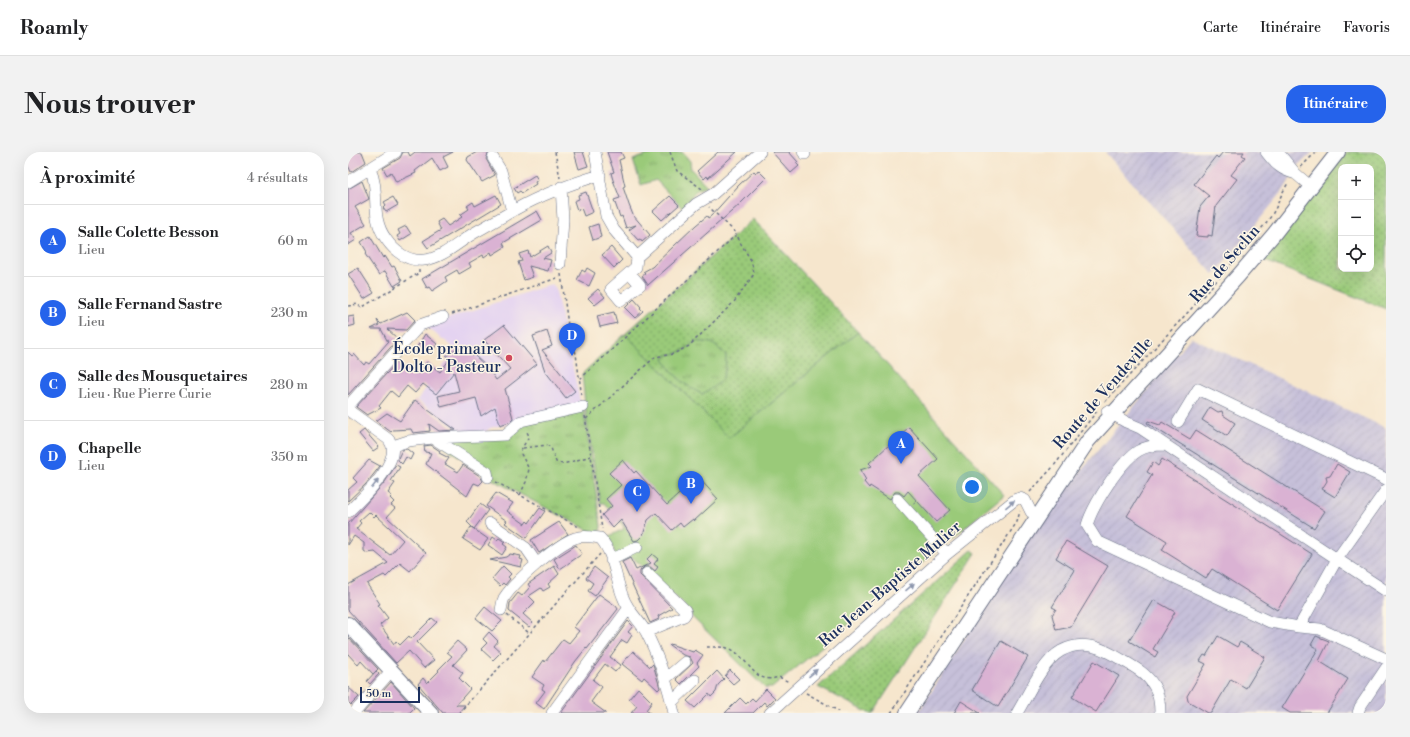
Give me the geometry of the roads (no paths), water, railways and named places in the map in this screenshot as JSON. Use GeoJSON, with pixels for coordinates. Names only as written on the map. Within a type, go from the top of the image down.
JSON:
{"type":"FeatureCollection","features":[{"type":"Feature","properties":{"kind":"main road","name":"Route de Vendeville"},"geometry":{"type":"LineString","coordinates":[[907,713],[1070,465],[1092,435],[1230,276],[1304,180],[1329,152]]}},
{"type":"Feature","properties":{"kind":"main road","name":"Rue de Seclin"},"geometry":{"type":"LineString","coordinates":[[1132,393],[1239,275],[1274,234],[1304,180],[1338,152]]}},
{"type":"Feature","properties":{"kind":"main road","name":"Route de Vendeville"},"geometry":{"type":"LineString","coordinates":[[899,713],[1078,443],[1132,393]]}},
{"type":"Feature","properties":{"kind":"main road"},"geometry":{"type":"LineString","coordinates":[[348,624],[431,713]]}},
{"type":"Feature","properties":{"kind":"street"},"geometry":{"type":"LineString","coordinates":[[348,182],[396,152]]}},
{"type":"Feature","properties":{"kind":"street"},"geometry":{"type":"LineString","coordinates":[[595,152],[604,205],[609,222],[638,257]]}},
{"type":"Feature","properties":{"kind":"street"},"geometry":{"type":"LineString","coordinates":[[630,273],[637,265],[638,257],[760,152]]}},
{"type":"Feature","properties":{"kind":"street"},"geometry":{"type":"LineString","coordinates":[[1266,152],[1274,163],[1283,171],[1304,180]]}},
{"type":"Feature","properties":{"kind":"street"},"geometry":{"type":"LineString","coordinates":[[1278,152],[1304,180]]}},
{"type":"Feature","properties":{"kind":"street"},"geometry":{"type":"LineString","coordinates":[[493,158],[502,175],[512,211]]}},
{"type":"Feature","properties":{"kind":"street"},"geometry":{"type":"LineString","coordinates":[[370,169],[374,187],[376,218],[383,235],[392,247],[403,255],[421,260],[438,256],[512,211],[560,187],[600,175]]}},
{"type":"Feature","properties":{"kind":"street"},"geometry":{"type":"LineString","coordinates":[[560,187],[563,220],[560,264]]}},
{"type":"Feature","properties":{"kind":"street"},"geometry":{"type":"LineString","coordinates":[[348,406],[420,325],[443,318]]}},
{"type":"Feature","properties":{"kind":"street"},"geometry":{"type":"LineString","coordinates":[[1178,422],[1198,389],[1386,478]]}},
{"type":"Feature","properties":{"kind":"street"},"geometry":{"type":"LineString","coordinates":[[393,446],[408,441],[433,438],[505,435],[521,421],[584,407]]}},
{"type":"Feature","properties":{"kind":"street"},"geometry":{"type":"LineString","coordinates":[[348,410],[388,439],[393,446],[392,458],[379,480],[348,512]]}},
{"type":"Feature","properties":{"kind":"street"},"geometry":{"type":"LineString","coordinates":[[1110,413],[1140,428],[1165,444],[1386,591]]}},
{"type":"Feature","properties":{"kind":"street"},"geometry":{"type":"LineString","coordinates":[[433,438],[487,472],[488,478]]}},
{"type":"Feature","properties":{"kind":"street"},"geometry":{"type":"LineString","coordinates":[[1165,444],[1151,446],[1138,451],[1124,463],[1091,512],[1088,525],[1097,541],[1270,622],[1320,629],[1386,659]]}},
{"type":"Feature","properties":{"kind":"street"},"geometry":{"type":"LineString","coordinates":[[1298,627],[1337,559],[1386,490]]}},
{"type":"Feature","properties":{"kind":"street","name":"Rue Jean-Baptiste Mulier"},"geometry":{"type":"LineString","coordinates":[[770,713],[947,554],[1017,498],[1025,500],[1031,512]]}},
{"type":"Feature","properties":{"kind":"street"},"geometry":{"type":"LineString","coordinates":[[897,499],[947,554]]}},
{"type":"Feature","properties":{"kind":"street"},"geometry":{"type":"LineString","coordinates":[[490,523],[526,548],[536,564]]}},
{"type":"Feature","properties":{"kind":"street"},"geometry":{"type":"LineString","coordinates":[[501,610],[507,595],[536,564],[572,539],[580,536],[599,540],[610,560],[628,609],[646,632],[665,679],[673,708]]}},
{"type":"Feature","properties":{"kind":"street"},"geometry":{"type":"LineString","coordinates":[[610,560],[637,547]]}},
{"type":"Feature","properties":{"kind":"street"},"geometry":{"type":"LineString","coordinates":[[646,632],[684,616],[686,613],[685,610],[647,573]]}},
{"type":"Feature","properties":{"kind":"street"},"geometry":{"type":"LineString","coordinates":[[552,713],[628,609]]}},
{"type":"Feature","properties":{"kind":"street"},"geometry":{"type":"LineString","coordinates":[[1017,713],[1053,656],[1067,648],[1084,645],[1101,648],[1143,673],[1150,680],[1157,692],[1160,713]]}},
{"type":"Feature","properties":{"kind":"street"},"geometry":{"type":"LineString","coordinates":[[665,679],[685,662]]}},
{"type":"Feature","properties":{"kind":"street"},"geometry":{"type":"LineString","coordinates":[[1358,713],[1360,707],[1386,668]]}},
{"type":"Feature","properties":{"kind":"street"},"geometry":{"type":"LineString","coordinates":[[354,713],[392,670]]}},
{"type":"Feature","properties":{"kind":"street"},"geometry":{"type":"LineString","coordinates":[[673,708],[695,680]]}},
{"type":"Feature","properties":{"kind":"place","name":"Chapelle"},"geometry":{"type":"Point","coordinates":[572,356]}},
{"type":"Feature","properties":{"kind":"place","name":"École primaire Dolto - Pasteur"},"geometry":{"type":"Point","coordinates":[509,358]}},
{"type":"Feature","properties":{"kind":"place","name":"Salle Colette Besson"},"geometry":{"type":"Point","coordinates":[901,464]}},
{"type":"Feature","properties":{"kind":"place","name":"Salle Fernand Sastre"},"geometry":{"type":"Point","coordinates":[691,504]}},
{"type":"Feature","properties":{"kind":"place","name":"Salle des Mousquetaires"},"geometry":{"type":"Point","coordinates":[637,512]}}]}
